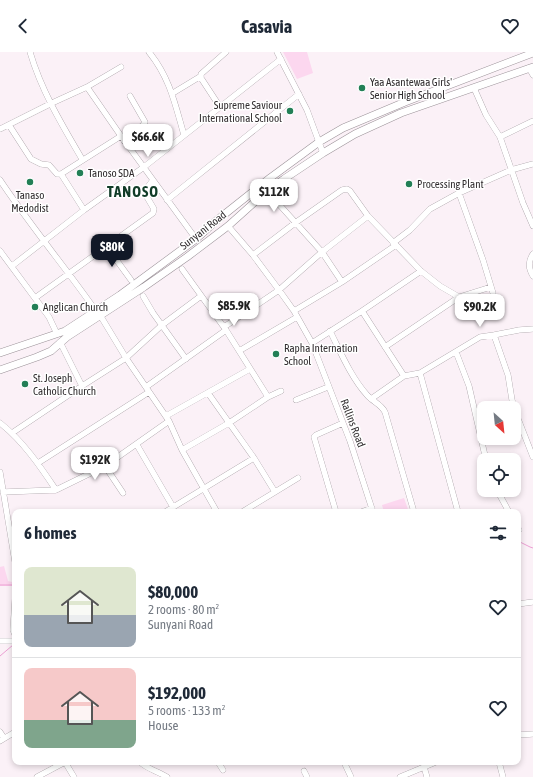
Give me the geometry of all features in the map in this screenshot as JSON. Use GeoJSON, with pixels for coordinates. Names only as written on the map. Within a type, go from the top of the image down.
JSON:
{"type":"FeatureCollection","features":[{"type":"Feature","properties":{"kind":"main road","name":"Sunyani Road"},"geometry":{"type":"LineString","coordinates":[[0,370],[37,358],[52,351],[60,342],[120,295],[196,239],[216,221],[319,142],[343,128],[466,78],[533,54]]}},
{"type":"Feature","properties":{"kind":"main road","name":"Sunyani Road"},"geometry":{"type":"LineString","coordinates":[[0,353],[65,331],[144,287],[228,226],[267,191],[323,153],[355,134],[402,113],[531,67]]}},
{"type":"Feature","properties":{"kind":"street"},"geometry":{"type":"LineString","coordinates":[[30,52],[34,65],[65,130],[82,159]]}},
{"type":"Feature","properties":{"kind":"street"},"geometry":{"type":"LineString","coordinates":[[149,52],[167,78],[173,93],[184,135]]}},
{"type":"Feature","properties":{"kind":"street"},"geometry":{"type":"LineString","coordinates":[[173,93],[200,76],[201,73],[226,52]]}},
{"type":"Feature","properties":{"kind":"street"},"geometry":{"type":"LineString","coordinates":[[277,52],[310,116],[323,153]]}},
{"type":"Feature","properties":{"kind":"street"},"geometry":{"type":"LineString","coordinates":[[12,266],[84,210],[144,167],[280,59]]}},
{"type":"Feature","properties":{"kind":"street"},"geometry":{"type":"LineString","coordinates":[[0,129],[87,87],[122,67]]}},
{"type":"Feature","properties":{"kind":"street"},"geometry":{"type":"LineString","coordinates":[[531,67],[533,75]]}},
{"type":"Feature","properties":{"kind":"street"},"geometry":{"type":"LineString","coordinates":[[200,76],[220,107]]}},
{"type":"Feature","properties":{"kind":"street"},"geometry":{"type":"LineString","coordinates":[[87,87],[122,138],[196,239]]}},
{"type":"Feature","properties":{"kind":"street"},"geometry":{"type":"LineString","coordinates":[[474,88],[486,115],[500,137],[523,203],[533,226]]}},
{"type":"Feature","properties":{"kind":"street"},"geometry":{"type":"LineString","coordinates":[[167,200],[299,94]]}},
{"type":"Feature","properties":{"kind":"street"},"geometry":{"type":"LineString","coordinates":[[61,174],[82,159],[143,125],[145,122],[130,96]]}},
{"type":"Feature","properties":{"kind":"street"},"geometry":{"type":"LineString","coordinates":[[500,137],[533,121]]}},
{"type":"Feature","properties":{"kind":"street"},"geometry":{"type":"LineString","coordinates":[[9,125],[31,159],[41,164],[49,165],[57,174],[61,174],[84,210]]}},
{"type":"Feature","properties":{"kind":"street"},"geometry":{"type":"LineString","coordinates":[[294,311],[342,282],[394,244],[430,209],[459,193],[511,170],[533,164]]}},
{"type":"Feature","properties":{"kind":"street"},"geometry":{"type":"LineString","coordinates":[[0,180],[44,242],[98,313],[126,358],[168,419],[182,450],[215,509]]}},
{"type":"Feature","properties":{"kind":"street"},"geometry":{"type":"LineString","coordinates":[[35,298],[153,213],[154,209],[144,192],[153,180]]}},
{"type":"Feature","properties":{"kind":"street"},"geometry":{"type":"LineString","coordinates":[[253,255],[295,222],[345,188],[350,191],[368,216],[421,271],[440,286],[459,297]]}},
{"type":"Feature","properties":{"kind":"street"},"geometry":{"type":"LineString","coordinates":[[267,191],[322,252],[342,282]]}},
{"type":"Feature","properties":{"kind":"street"},"geometry":{"type":"LineString","coordinates":[[459,193],[493,293]]}},
{"type":"Feature","properties":{"kind":"street"},"geometry":{"type":"LineString","coordinates":[[38,463],[147,389],[279,290],[322,252],[368,216]]}},
{"type":"Feature","properties":{"kind":"street","name":"Rallins Road"},"geometry":{"type":"LineString","coordinates":[[228,226],[253,255],[279,290],[294,311],[312,343],[350,441],[372,509]]}},
{"type":"Feature","properties":{"kind":"street"},"geometry":{"type":"LineString","coordinates":[[107,247],[131,280]]}},
{"type":"Feature","properties":{"kind":"street"},"geometry":{"type":"LineString","coordinates":[[0,251],[49,318],[57,334]]}},
{"type":"Feature","properties":{"kind":"street"},"geometry":{"type":"LineString","coordinates":[[533,254],[529,263],[533,276]]}},
{"type":"Feature","properties":{"kind":"street"},"geometry":{"type":"LineString","coordinates":[[182,270],[225,329],[268,397]]}},
{"type":"Feature","properties":{"kind":"street"},"geometry":{"type":"LineString","coordinates":[[312,343],[421,271]]}},
{"type":"Feature","properties":{"kind":"street"},"geometry":{"type":"LineString","coordinates":[[385,348],[459,297],[491,287]]}},
{"type":"Feature","properties":{"kind":"street"},"geometry":{"type":"LineString","coordinates":[[143,296],[186,359]]}},
{"type":"Feature","properties":{"kind":"street"},"geometry":{"type":"LineString","coordinates":[[12,433],[126,358],[162,325],[201,296]]}},
{"type":"Feature","properties":{"kind":"street"},"geometry":{"type":"LineString","coordinates":[[362,311],[404,376]]}},
{"type":"Feature","properties":{"kind":"street"},"geometry":{"type":"LineString","coordinates":[[239,351],[297,317]]}},
{"type":"Feature","properties":{"kind":"street"},"geometry":{"type":"LineString","coordinates":[[371,399],[404,376],[420,373],[480,337],[533,329]]}},
{"type":"Feature","properties":{"kind":"street"},"geometry":{"type":"LineString","coordinates":[[330,331],[349,368],[371,399],[380,405],[385,412],[413,509]]}},
{"type":"Feature","properties":{"kind":"street"},"geometry":{"type":"LineString","coordinates":[[494,335],[508,375],[515,411],[533,457]]}},
{"type":"Feature","properties":{"kind":"street"},"geometry":{"type":"LineString","coordinates":[[60,342],[82,386]]}},
{"type":"Feature","properties":{"kind":"street"},"geometry":{"type":"LineString","coordinates":[[456,352],[469,386],[484,453]]}},
{"type":"Feature","properties":{"kind":"street"},"geometry":{"type":"LineString","coordinates":[[3,492],[56,490],[105,466],[137,444],[168,419],[208,393],[250,369]]}},
{"type":"Feature","properties":{"kind":"street"},"geometry":{"type":"LineString","coordinates":[[420,373],[457,509]]}},
{"type":"Feature","properties":{"kind":"street"},"geometry":{"type":"LineString","coordinates":[[296,400],[328,387]]}},
{"type":"Feature","properties":{"kind":"street"},"geometry":{"type":"LineString","coordinates":[[182,450],[229,423],[268,397],[281,391]]}},
{"type":"Feature","properties":{"kind":"street"},"geometry":{"type":"LineString","coordinates":[[208,393],[254,458],[275,492]]}},
{"type":"Feature","properties":{"kind":"street"},"geometry":{"type":"LineString","coordinates":[[0,423],[12,433],[38,463],[56,490]]}},
{"type":"Feature","properties":{"kind":"street"},"geometry":{"type":"LineString","coordinates":[[335,509],[314,436],[343,423]]}},
{"type":"Feature","properties":{"kind":"street"},"geometry":{"type":"LineString","coordinates":[[137,444],[172,507]]}},
{"type":"Feature","properties":{"kind":"street"},"geometry":{"type":"LineString","coordinates":[[169,509],[254,458]]}},
{"type":"Feature","properties":{"kind":"street"},"geometry":{"type":"LineString","coordinates":[[105,466],[123,493]]}},
{"type":"Feature","properties":{"kind":"street"},"geometry":{"type":"LineString","coordinates":[[0,472],[12,530]]}},
{"type":"Feature","properties":{"kind":"street"},"geometry":{"type":"LineString","coordinates":[[247,509],[298,478]]}},
{"type":"Feature","properties":{"kind":"street"},"geometry":{"type":"LineString","coordinates":[[501,497],[507,509]]}},
{"type":"Feature","properties":{"kind":"street"},"geometry":{"type":"LineString","coordinates":[[521,604],[533,602]]}},
{"type":"Feature","properties":{"kind":"street"},"geometry":{"type":"LineString","coordinates":[[0,641],[12,640]]}},
{"type":"Feature","properties":{"kind":"street"},"geometry":{"type":"LineString","coordinates":[[0,732],[2,740],[12,734]]}},
{"type":"Feature","properties":{"kind":"street"},"geometry":{"type":"LineString","coordinates":[[521,735],[533,734]]}},
{"type":"Feature","properties":{"kind":"street"},"geometry":{"type":"LineString","coordinates":[[37,777],[59,765]]}},
{"type":"Feature","properties":{"kind":"street"},"geometry":{"type":"LineString","coordinates":[[67,765],[74,777]]}},
{"type":"Feature","properties":{"kind":"street"},"geometry":{"type":"LineString","coordinates":[[143,765],[167,777]]}},
{"type":"Feature","properties":{"kind":"street"},"geometry":{"type":"LineString","coordinates":[[220,765],[223,770]]}},
{"type":"Feature","properties":{"kind":"street"},"geometry":{"type":"LineString","coordinates":[[345,765],[351,777]]}},
{"type":"Feature","properties":{"kind":"street"},"geometry":{"type":"LineString","coordinates":[[400,777],[429,765]]}},
{"type":"Feature","properties":{"kind":"street"},"geometry":{"type":"LineString","coordinates":[[500,765],[503,777]]}},
{"type":"Feature","properties":{"kind":"street"},"geometry":{"type":"LineString","coordinates":[[424,767],[427,777]]}},
{"type":"Feature","properties":{"kind":"street"},"geometry":{"type":"LineString","coordinates":[[304,771],[307,777]]}},
{"type":"Feature","properties":{"kind":"shaded area"},"geometry":{"type":"Polygon","coordinates":[[[283,52],[307,52],[313,73],[297,79],[283,52]]]}},
{"type":"Feature","properties":{"kind":"shaded area"},"geometry":{"type":"Polygon","coordinates":[[[404,498],[408,509],[383,509],[382,505],[404,498]]]}},
{"type":"Feature","properties":{"kind":"shaded area"},"geometry":{"type":"Polygon","coordinates":[[[4,566],[8,581],[12,582],[12,586],[0,586],[0,567],[4,566]]]}},
{"type":"Feature","properties":{"kind":"waterway"},"geometry":{"type":"LineString","coordinates":[[521,542],[533,548]]}},
{"type":"Feature","properties":{"kind":"waterway"},"geometry":{"type":"LineString","coordinates":[[0,585],[12,585]]}},
{"type":"Feature","properties":{"kind":"waterway"},"geometry":{"type":"LineString","coordinates":[[0,656],[12,646]]}},
{"type":"Feature","properties":{"kind":"place","name":"Yaa Asantewaa Girls' Senior High School"},"geometry":{"type":"Point","coordinates":[362,88]}},
{"type":"Feature","properties":{"kind":"place","name":"Supreme Saviour International School"},"geometry":{"type":"Point","coordinates":[290,111]}},
{"type":"Feature","properties":{"kind":"place","name":"Tanoso SDA"},"geometry":{"type":"Point","coordinates":[80,173]}},
{"type":"Feature","properties":{"kind":"place","name":"Tanaso Medodist"},"geometry":{"type":"Point","coordinates":[30,182]}},
{"type":"Feature","properties":{"kind":"place","name":"Processing Plant"},"geometry":{"type":"Point","coordinates":[409,184]}},
{"type":"Feature","properties":{"kind":"place","name":"Anglican Church"},"geometry":{"type":"Point","coordinates":[35,307]}},
{"type":"Feature","properties":{"kind":"place","name":"Rapha Internation School"},"geometry":{"type":"Point","coordinates":[276,354]}},
{"type":"Feature","properties":{"kind":"place","name":"St. Joseph Catholic Church"},"geometry":{"type":"Point","coordinates":[25,384]}},
{"type":"Feature","properties":{"kind":"district","name":"TANOSO"},"geometry":{"type":"Point","coordinates":[133,192]}}]}
